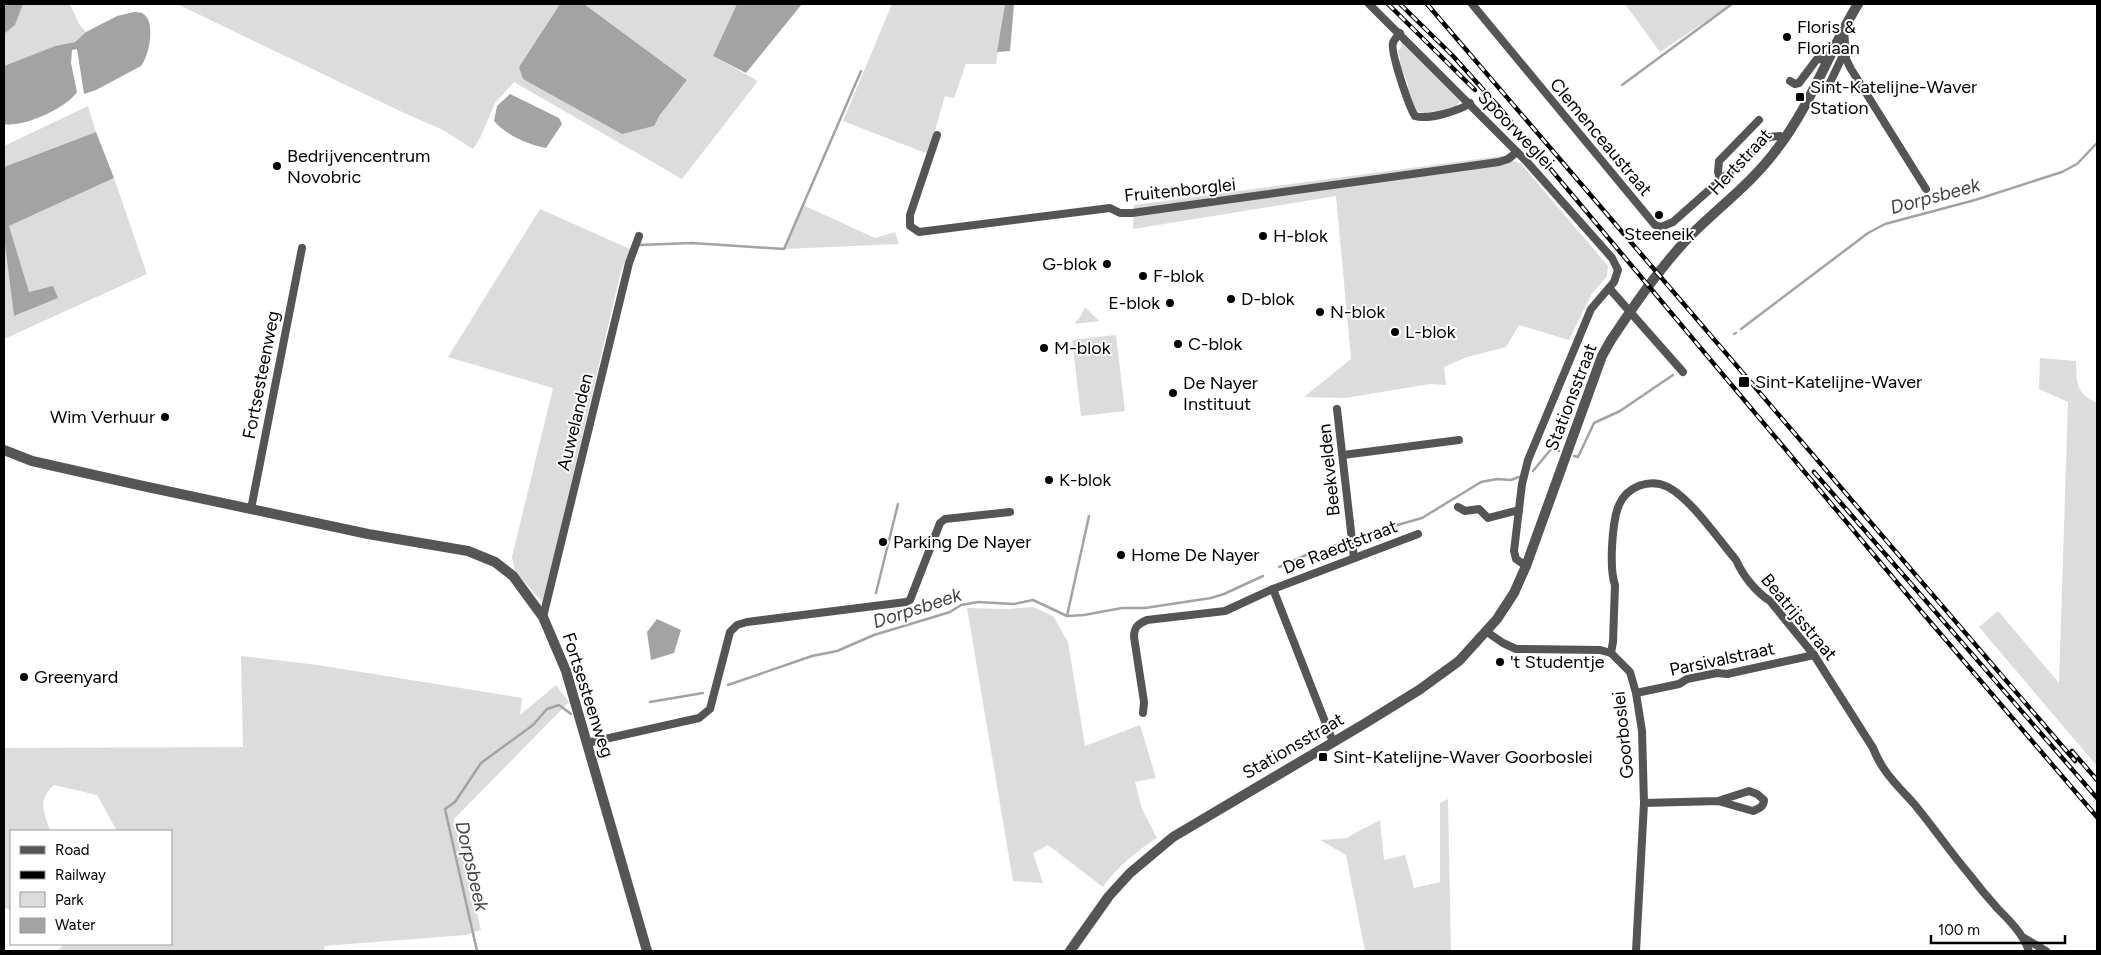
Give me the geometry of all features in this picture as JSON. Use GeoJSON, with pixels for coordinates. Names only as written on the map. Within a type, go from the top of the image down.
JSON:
{"type":"FeatureCollection","features":[{"type":"Feature","properties":{"kind":"street","name":"Spoorweglei"},"geometry":{"type":"LineString","coordinates":[[1369,4],[1517,152],[1616,264],[1617,276],[1609,288]]}},
{"type":"Feature","properties":{"kind":"street","name":"Clemenceaustraat"},"geometry":{"type":"LineString","coordinates":[[1472,4],[1655,225],[1661,227],[1673,222],[1769,137],[1780,136],[1785,139]]}},
{"type":"Feature","properties":{"kind":"street","name":"Hertstraat"},"geometry":{"type":"LineString","coordinates":[[1673,255],[1766,163],[1785,139],[1802,111],[1844,27],[1858,4]]}},
{"type":"Feature","properties":{"kind":"street"},"geometry":{"type":"LineString","coordinates":[[1844,27],[1845,51],[1851,69],[1926,189]]}},
{"type":"Feature","properties":{"kind":"street"},"geometry":{"type":"LineString","coordinates":[[1400,33],[1394,40],[1392,48],[1403,83],[1403,90],[1415,116],[1444,114],[1461,110],[1470,104]]}},
{"type":"Feature","properties":{"kind":"street"},"geometry":{"type":"LineString","coordinates":[[1828,87],[1845,51]]}},
{"type":"Feature","properties":{"kind":"street"},"geometry":{"type":"LineString","coordinates":[[1790,82],[1798,83],[1816,59],[1827,60]]}},
{"type":"Feature","properties":{"kind":"street"},"geometry":{"type":"LineString","coordinates":[[1720,179],[1718,172],[1720,161],[1758,120]]}},
{"type":"Feature","properties":{"kind":"street","name":"Fruitenborglei"},"geometry":{"type":"LineString","coordinates":[[937,135],[910,215],[910,226],[919,232],[1110,208],[1120,213],[1132,213],[1239,199],[1499,162],[1508,159],[1517,152]]}},
{"type":"Feature","properties":{"kind":"street","name":"Auwelanden"},"geometry":{"type":"LineString","coordinates":[[544,617],[629,263],[639,236]]}},
{"type":"Feature","properties":{"kind":"street","name":"Fortsesteenweg"},"geometry":{"type":"LineString","coordinates":[[251,509],[302,248]]}},
{"type":"Feature","properties":{"kind":"street","name":"Stationsstraat"},"geometry":{"type":"LineString","coordinates":[[1070,951],[1109,896],[1130,873],[1166,842],[1446,672],[1487,632],[1514,592],[1526,566],[1602,356],[1624,322],[1673,255]]}},
{"type":"Feature","properties":{"kind":"street"},"geometry":{"type":"LineString","coordinates":[[1609,288],[1683,372]]}},
{"type":"Feature","properties":{"kind":"street","name":"Stationsstraat"},"geometry":{"type":"LineString","coordinates":[[1526,566],[1516,559],[1514,551],[1522,484],[1528,460],[1591,309],[1609,288]]}},
{"type":"Feature","properties":{"kind":"street","name":"Beekvelden"},"geometry":{"type":"LineString","coordinates":[[1338,409],[1354,558]]}},
{"type":"Feature","properties":{"kind":"street"},"geometry":{"type":"LineString","coordinates":[[1343,455],[1459,440]]}},
{"type":"Feature","properties":{"kind":"street","name":"Fortsesteenweg"},"geometry":{"type":"LineString","coordinates":[[4,450],[32,461],[251,509],[368,534],[468,551],[495,562],[513,576],[544,617],[566,671],[647,951]]}},
{"type":"Feature","properties":{"kind":"street","name":"Beatrijsstraat"},"geometry":{"type":"LineString","coordinates":[[1611,653],[1615,585],[1612,576],[1613,530],[1617,510],[1622,499],[1629,491],[1641,485],[1652,484],[1667,487],[1689,504],[1736,560],[1740,569],[1762,596],[1770,601],[1814,655],[1891,780],[1939,834],[1942,842],[2024,938],[2030,951]]}},
{"type":"Feature","properties":{"kind":"street"},"geometry":{"type":"LineString","coordinates":[[1458,507],[1465,511],[1479,509],[1488,518],[1519,510]]}},
{"type":"Feature","properties":{"kind":"street"},"geometry":{"type":"LineString","coordinates":[[587,743],[699,718],[710,709],[730,632],[737,625],[747,622],[906,602],[910,600],[940,523],[945,520],[1010,512]]}},
{"type":"Feature","properties":{"kind":"street","name":"De Raedtstraat"},"geometry":{"type":"LineString","coordinates":[[1143,713],[1144,702],[1134,637],[1134,630],[1138,624],[1147,620],[1225,611],[1273,588],[1418,534]]}},
{"type":"Feature","properties":{"kind":"street"},"geometry":{"type":"LineString","coordinates":[[1273,588],[1333,742]]}},
{"type":"Feature","properties":{"kind":"street"},"geometry":{"type":"LineString","coordinates":[[1487,632],[1516,649],[1600,650],[1611,653]]}},
{"type":"Feature","properties":{"kind":"street","name":"Goorboslei"},"geometry":{"type":"LineString","coordinates":[[1611,653],[1630,672],[1636,693],[1642,731],[1644,803],[1636,951]]}},
{"type":"Feature","properties":{"kind":"street","name":"Parsivalstraat"},"geometry":{"type":"LineString","coordinates":[[1636,693],[1679,684],[1687,679],[1717,673],[1727,674],[1814,655]]}},
{"type":"Feature","properties":{"kind":"street"},"geometry":{"type":"LineString","coordinates":[[1644,803],[1718,801],[1748,791],[1758,794],[1764,803],[1762,807],[1753,811],[1718,801]]}},
{"type":"Feature","properties":{"kind":"street","name":"Beatrijsstraat"},"geometry":{"type":"LineString","coordinates":[[2024,938],[2046,951]]}},
{"type":"Feature","properties":{"kind":"green space"},"geometry":{"type":"Polygon","coordinates":[[[23,4],[70,4],[79,24],[86,32],[75,42],[55,46],[4,66],[4,34],[15,25],[23,4]]]}},
{"type":"Feature","properties":{"kind":"green space"},"geometry":{"type":"Polygon","coordinates":[[[177,4],[560,4],[519,67],[654,126],[665,108],[687,80],[584,4],[737,4],[713,56],[758,81],[682,179],[514,82],[495,103],[480,138],[473,149],[443,130],[177,4]]]}},
{"type":"Feature","properties":{"kind":"green space"},"geometry":{"type":"Polygon","coordinates":[[[892,4],[1005,4],[996,64],[966,64],[954,98],[945,96],[928,154],[843,121],[892,4]]]}},
{"type":"Feature","properties":{"kind":"green space"},"geometry":{"type":"Polygon","coordinates":[[[1625,4],[1732,4],[1660,52],[1625,4]]]}},
{"type":"Feature","properties":{"kind":"green space"},"geometry":{"type":"Polygon","coordinates":[[[1402,40],[1460,100],[1456,107],[1424,113],[1416,111],[1399,63],[1398,51],[1402,46],[1402,40]]]}},
{"type":"Feature","properties":{"kind":"green space"},"geometry":{"type":"Polygon","coordinates":[[[88,106],[96,132],[4,167],[4,146],[88,106]]]}},
{"type":"Feature","properties":{"kind":"green space"},"geometry":{"type":"Polygon","coordinates":[[[1501,156],[1521,164],[1608,266],[1607,276],[1591,295],[1569,340],[1519,325],[1506,347],[1467,357],[1444,367],[1446,385],[1430,384],[1345,398],[1304,397],[1351,359],[1336,196],[1133,229],[1134,205],[1501,156]]]}},
{"type":"Feature","properties":{"kind":"green space"},"geometry":{"type":"Polygon","coordinates":[[[114,178],[147,274],[4,339],[4,237],[14,316],[58,298],[29,293],[9,226],[114,178]]]}},
{"type":"Feature","properties":{"kind":"green space"},"geometry":{"type":"Polygon","coordinates":[[[803,205],[875,238],[895,232],[899,244],[784,249],[803,205]]]}},
{"type":"Feature","properties":{"kind":"green space"},"geometry":{"type":"Polygon","coordinates":[[[540,209],[630,249],[621,271],[543,603],[515,571],[512,557],[553,388],[448,357],[540,209]]]}},
{"type":"Feature","properties":{"kind":"green space"},"geometry":{"type":"Polygon","coordinates":[[[1085,307],[1099,321],[1074,324],[1081,316],[1085,307]]]}},
{"type":"Feature","properties":{"kind":"green space"},"geometry":{"type":"Polygon","coordinates":[[[1116,335],[1125,411],[1081,416],[1072,340],[1116,335]]]}},
{"type":"Feature","properties":{"kind":"green space"},"geometry":{"type":"Polygon","coordinates":[[[2040,358],[2076,361],[2077,381],[2081,391],[2097,403],[2097,766],[1979,627],[1998,611],[2059,683],[2068,402],[2039,389],[2040,358]]]}},
{"type":"Feature","properties":{"kind":"green space"},"geometry":{"type":"Polygon","coordinates":[[[1033,607],[1053,616],[1068,642],[1085,746],[1140,725],[1156,778],[1135,782],[1142,809],[1157,838],[1128,860],[1103,887],[1048,845],[1033,853],[1043,883],[1013,881],[967,608],[1007,609],[1033,607]]]}},
{"type":"Feature","properties":{"kind":"green space"},"geometry":{"type":"Polygon","coordinates":[[[241,656],[318,665],[522,698],[520,715],[556,685],[569,702],[454,819],[481,930],[466,935],[324,946],[325,951],[57,951],[64,945],[172,945],[172,830],[116,830],[97,795],[54,785],[45,796],[43,807],[50,830],[10,830],[10,910],[4,907],[4,748],[243,747],[241,656]]]}},
{"type":"Feature","properties":{"kind":"green space"},"geometry":{"type":"Polygon","coordinates":[[[1448,799],[1451,951],[1365,951],[1346,855],[1320,840],[1346,838],[1380,820],[1384,860],[1405,855],[1414,888],[1440,882],[1440,803],[1448,799]]]}},
{"type":"Feature","properties":{"kind":"water"},"geometry":{"type":"Polygon","coordinates":[[[4,4],[23,4],[15,25],[4,34],[4,4]]]}},
{"type":"Feature","properties":{"kind":"water"},"geometry":{"type":"Polygon","coordinates":[[[560,4],[584,4],[687,80],[660,115],[654,126],[622,134],[523,79],[519,67],[560,4]]]}},
{"type":"Feature","properties":{"kind":"water"},"geometry":{"type":"Polygon","coordinates":[[[737,4],[802,4],[746,73],[713,56],[737,4]]]}},
{"type":"Feature","properties":{"kind":"water"},"geometry":{"type":"Polygon","coordinates":[[[1005,4],[1014,4],[1010,51],[997,52],[1005,4]]]}},
{"type":"Feature","properties":{"kind":"water"},"geometry":{"type":"Polygon","coordinates":[[[134,12],[142,13],[147,17],[150,30],[147,55],[141,66],[96,90],[84,94],[77,49],[72,50],[71,63],[77,92],[72,98],[44,116],[22,123],[4,124],[4,66],[55,46],[75,42],[86,32],[117,16],[134,12]]]}},
{"type":"Feature","properties":{"kind":"water"},"geometry":{"type":"Polygon","coordinates":[[[510,94],[559,118],[562,124],[546,148],[518,139],[494,121],[497,106],[510,94]]]}},
{"type":"Feature","properties":{"kind":"water"},"geometry":{"type":"Polygon","coordinates":[[[96,132],[114,178],[9,226],[29,292],[53,286],[58,298],[14,316],[4,237],[4,167],[96,132]]]}},
{"type":"Feature","properties":{"kind":"water"},"geometry":{"type":"Polygon","coordinates":[[[657,619],[681,630],[674,653],[651,660],[647,632],[657,619]]]}},
{"type":"Feature","properties":{"kind":"waterway"},"geometry":{"type":"LineString","coordinates":[[1622,85],[1732,4]]}},
{"type":"Feature","properties":{"kind":"waterway"},"geometry":{"type":"LineString","coordinates":[[639,245],[692,243],[784,249],[861,71]]}},
{"type":"Feature","properties":{"kind":"waterway","name":"Dorpsbeek"},"geometry":{"type":"LineString","coordinates":[[1741,329],[1868,233],[1885,224],[1975,200],[2062,172],[2077,164],[2097,143]]}},
{"type":"Feature","properties":{"kind":"waterway","name":"Dorpsbeek"},"geometry":{"type":"LineString","coordinates":[[1574,456],[1578,457],[1594,423],[1620,411],[1673,375]]}},
{"type":"Feature","properties":{"kind":"waterway","name":"Dorpsbeek"},"geometry":{"type":"LineString","coordinates":[[1533,471],[1552,448],[1559,451]]}},
{"type":"Feature","properties":{"kind":"waterway","name":"Dorpsbeek"},"geometry":{"type":"LineString","coordinates":[[1359,536],[1422,518],[1481,482],[1497,479],[1511,480],[1519,477]]}},
{"type":"Feature","properties":{"kind":"waterway"},"geometry":{"type":"LineString","coordinates":[[876,593],[898,504]]}},
{"type":"Feature","properties":{"kind":"waterway"},"geometry":{"type":"LineString","coordinates":[[1067,616],[1089,516]]}},
{"type":"Feature","properties":{"kind":"waterway","name":"Dorpsbeek"},"geometry":{"type":"LineString","coordinates":[[1279,567],[1306,555],[1324,551],[1348,539]]}},
{"type":"Feature","properties":{"kind":"waterway","name":"Dorpsbeek"},"geometry":{"type":"LineString","coordinates":[[728,685],[812,656],[837,651],[874,635],[950,612],[961,605],[978,602],[1014,604],[1033,600],[1067,616],[1084,615],[1122,608],[1145,608],[1211,598],[1263,576]]}},
{"type":"Feature","properties":{"kind":"waterway","name":"Dorpsbeek"},"geometry":{"type":"LineString","coordinates":[[650,702],[703,693]]}},
{"type":"Feature","properties":{"kind":"waterway","name":"Dorpsbeek"},"geometry":{"type":"LineString","coordinates":[[477,951],[445,809],[455,802],[481,763],[533,725],[547,709],[559,705],[571,714]]}},
{"type":"Feature","properties":{"kind":"railway"},"geometry":{"type":"LineString","coordinates":[[1388,4],[1475,90]]}},
{"type":"Feature","properties":{"kind":"railway"},"geometry":{"type":"LineString","coordinates":[[1400,4],[1453,56],[1497,105],[1921,611],[2097,817]]}},
{"type":"Feature","properties":{"kind":"railway"},"geometry":{"type":"LineString","coordinates":[[1427,4],[2075,761]]}},
{"type":"Feature","properties":{"kind":"railway"},"geometry":{"type":"LineString","coordinates":[[1814,472],[2097,798]]}},
{"type":"Feature","properties":{"kind":"railway"},"geometry":{"type":"LineString","coordinates":[[2072,751],[2097,780]]}},
{"type":"Feature","properties":{"kind":"place","name":"Floris & Floriaan"},"geometry":{"type":"Point","coordinates":[1787,37]}},
{"type":"Feature","properties":{"kind":"place","name":"Sint-Katelijne-Waver Station"},"geometry":{"type":"Point","coordinates":[1800,97]}},
{"type":"Feature","properties":{"kind":"place","name":"Bedrijvencentrum Novobric"},"geometry":{"type":"Point","coordinates":[277,166]}},
{"type":"Feature","properties":{"kind":"place","name":"Steeneik"},"geometry":{"type":"Point","coordinates":[1659,215]}},
{"type":"Feature","properties":{"kind":"place","name":"H-blok"},"geometry":{"type":"Point","coordinates":[1263,236]}},
{"type":"Feature","properties":{"kind":"place","name":"G-blok"},"geometry":{"type":"Point","coordinates":[1107,264]}},
{"type":"Feature","properties":{"kind":"place","name":"F-blok"},"geometry":{"type":"Point","coordinates":[1143,276]}},
{"type":"Feature","properties":{"kind":"place","name":"D-blok"},"geometry":{"type":"Point","coordinates":[1231,299]}},
{"type":"Feature","properties":{"kind":"place","name":"E-blok"},"geometry":{"type":"Point","coordinates":[1170,303]}},
{"type":"Feature","properties":{"kind":"place","name":"N-blok"},"geometry":{"type":"Point","coordinates":[1320,312]}},
{"type":"Feature","properties":{"kind":"place","name":"L-blok"},"geometry":{"type":"Point","coordinates":[1395,332]}},
{"type":"Feature","properties":{"kind":"place","name":"C-blok"},"geometry":{"type":"Point","coordinates":[1178,344]}},
{"type":"Feature","properties":{"kind":"place","name":"M-blok"},"geometry":{"type":"Point","coordinates":[1044,348]}},
{"type":"Feature","properties":{"kind":"place","name":"Sint-Katelijne-Waver"},"geometry":{"type":"Point","coordinates":[1744,382]}},
{"type":"Feature","properties":{"kind":"place","name":"De Nayer Instituut"},"geometry":{"type":"Point","coordinates":[1173,393]}},
{"type":"Feature","properties":{"kind":"place","name":"Wim Verhuur"},"geometry":{"type":"Point","coordinates":[165,417]}},
{"type":"Feature","properties":{"kind":"place","name":"K-blok"},"geometry":{"type":"Point","coordinates":[1049,480]}},
{"type":"Feature","properties":{"kind":"place","name":"Parking De Nayer"},"geometry":{"type":"Point","coordinates":[883,542]}},
{"type":"Feature","properties":{"kind":"place","name":"Home De Nayer"},"geometry":{"type":"Point","coordinates":[1121,555]}},
{"type":"Feature","properties":{"kind":"place","name":"'t Studentje"},"geometry":{"type":"Point","coordinates":[1500,662]}},
{"type":"Feature","properties":{"kind":"place","name":"Greenyard"},"geometry":{"type":"Point","coordinates":[24,677]}},
{"type":"Feature","properties":{"kind":"place","name":"Sint-Katelijne-Waver Goorboslei"},"geometry":{"type":"Point","coordinates":[1323,757]}}]}
